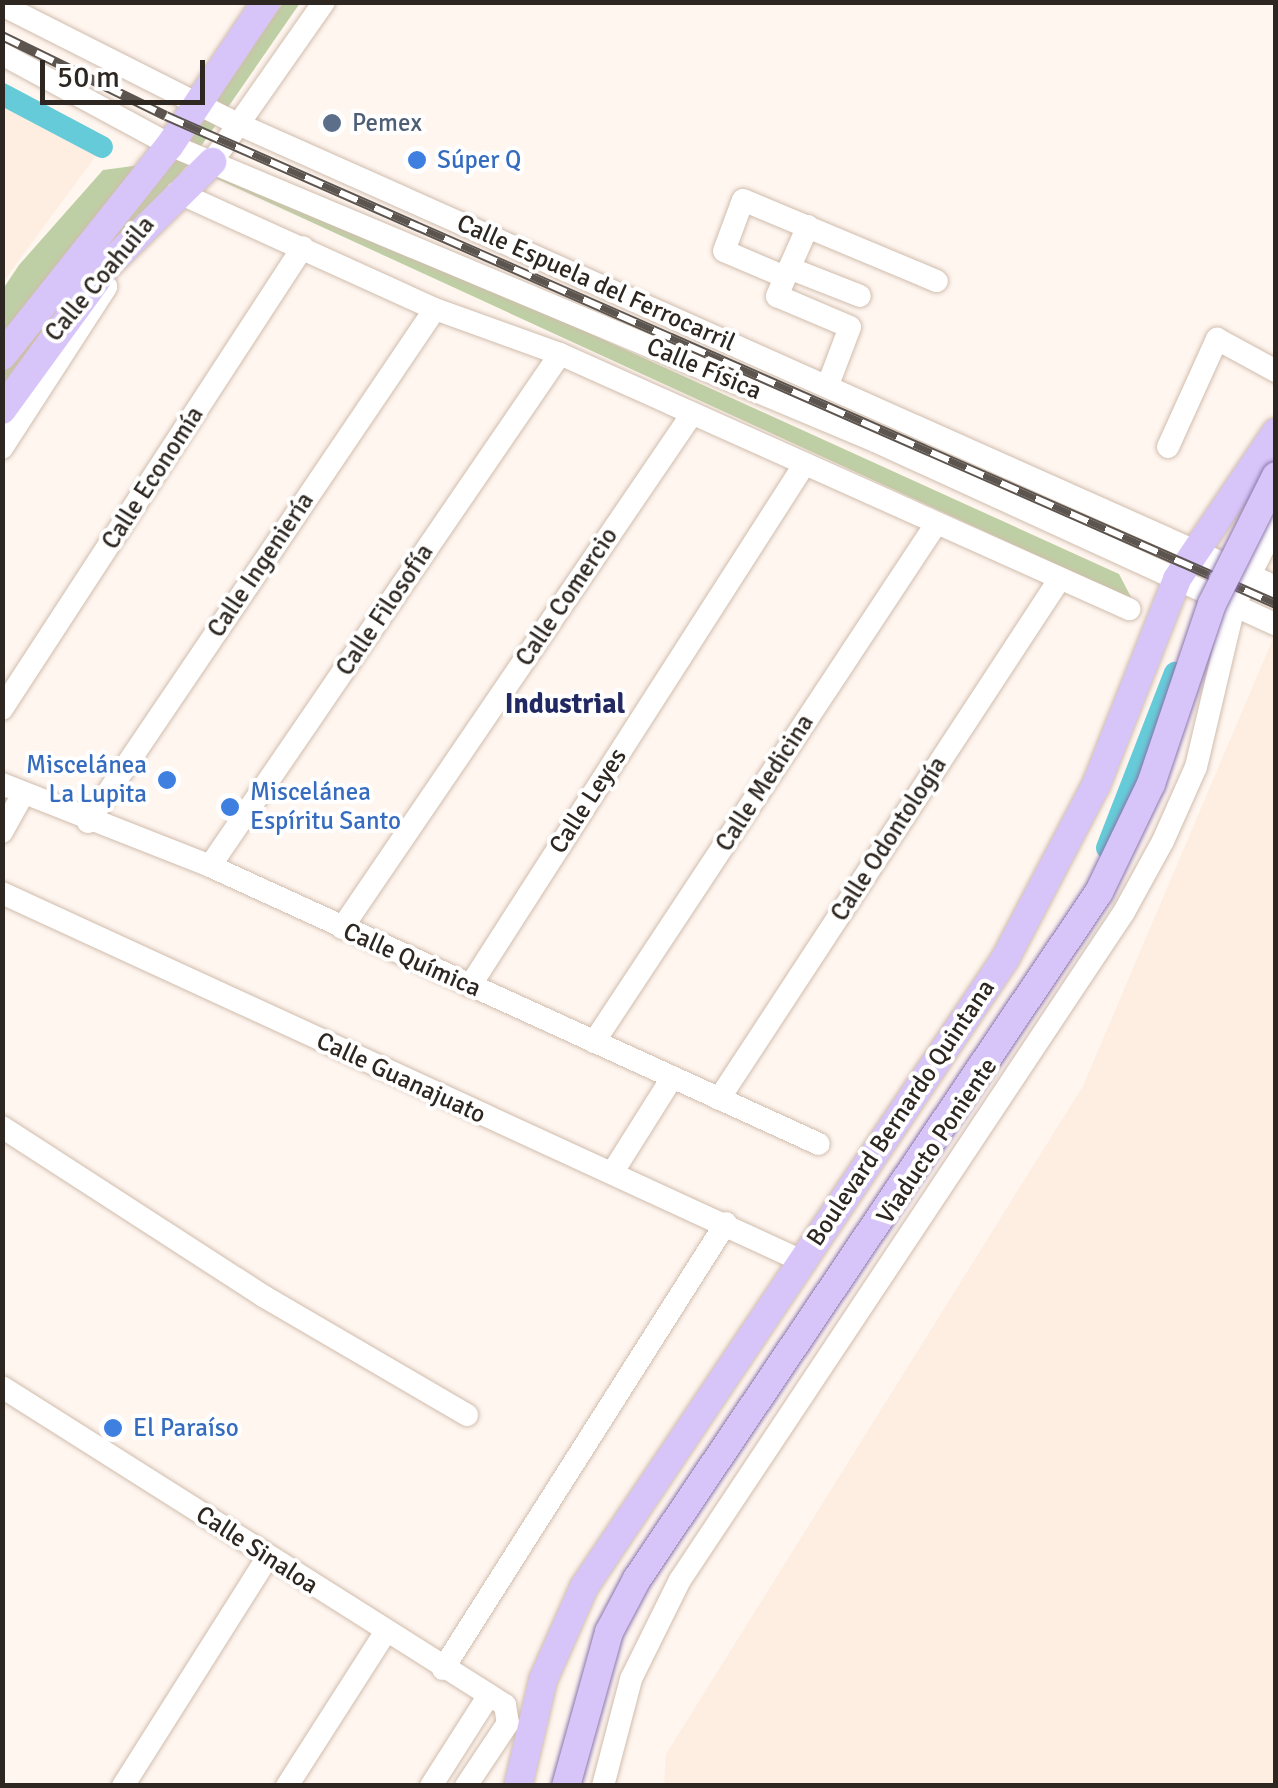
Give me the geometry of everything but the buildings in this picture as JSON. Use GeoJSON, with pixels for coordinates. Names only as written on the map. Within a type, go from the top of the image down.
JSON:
{"type":"FeatureCollection","features":[{"type":"Feature","properties":{"kind":"main road","name":"Calle Coahuila"},"geometry":{"type":"LineString","coordinates":[[2,356],[170,145],[266,2]]}},
{"type":"Feature","properties":{"kind":"main road","name":"Calle Coahuila"},"geometry":{"type":"LineString","coordinates":[[2,410],[44,345],[128,242],[212,162]]}},
{"type":"Feature","properties":{"kind":"main road","name":"Boulevard Bernardo Quintana"},"geometry":{"type":"LineString","coordinates":[[518,1786],[543,1680],[584,1587],[1005,959],[1096,786],[1177,579],[1276,432]]}},
{"type":"Feature","properties":{"kind":"main road","name":"Viaducto Poniente"},"geometry":{"type":"LineString","coordinates":[[566,1786],[609,1632],[638,1579],[1100,892],[1151,784],[1212,604],[1276,476]]}},
{"type":"Feature","properties":{"kind":"street"},"geometry":{"type":"LineString","coordinates":[[212,162],[324,2]]}},
{"type":"Feature","properties":{"kind":"street","name":"Calle Espuela del Ferrocarril"},"geometry":{"type":"LineString","coordinates":[[2,5],[238,124],[1196,548],[1276,587]]}},
{"type":"Feature","properties":{"kind":"street"},"geometry":{"type":"LineString","coordinates":[[2,54],[170,145]]}},
{"type":"Feature","properties":{"kind":"street","name":"Calle Física"},"geometry":{"type":"LineString","coordinates":[[170,145],[876,441],[1276,625]]}},
{"type":"Feature","properties":{"kind":"street","name":"Calle Física"},"geometry":{"type":"LineString","coordinates":[[177,192],[435,309],[560,354],[1129,610]]}},
{"type":"Feature","properties":{"kind":"street"},"geometry":{"type":"LineString","coordinates":[[860,296],[724,251],[743,200],[937,281]]}},
{"type":"Feature","properties":{"kind":"street"},"geometry":{"type":"LineString","coordinates":[[2,448],[110,282],[128,242],[107,221]]}},
{"type":"Feature","properties":{"kind":"street"},"geometry":{"type":"LineString","coordinates":[[808,226],[776,296],[850,327],[828,386]]}},
{"type":"Feature","properties":{"kind":"street","name":"Calle Economía"},"geometry":{"type":"LineString","coordinates":[[2,709],[303,246]]}},
{"type":"Feature","properties":{"kind":"street","name":"Calle Ingeniería"},"geometry":{"type":"LineString","coordinates":[[88,822],[435,309]]}},
{"type":"Feature","properties":{"kind":"street"},"geometry":{"type":"LineString","coordinates":[[1168,447],[1217,338],[1276,371]]}},
{"type":"Feature","properties":{"kind":"street","name":"Calle Filosofía"},"geometry":{"type":"LineString","coordinates":[[210,866],[560,354]]}},
{"type":"Feature","properties":{"kind":"street","name":"Calle Comercio"},"geometry":{"type":"LineString","coordinates":[[342,928],[692,414]]}},
{"type":"Feature","properties":{"kind":"street","name":"Calle Leyes"},"geometry":{"type":"LineString","coordinates":[[470,986],[804,465]]}},
{"type":"Feature","properties":{"kind":"street","name":"Calle Medicina"},"geometry":{"type":"LineString","coordinates":[[594,1042],[936,524]]}},
{"type":"Feature","properties":{"kind":"street"},"geometry":{"type":"LineString","coordinates":[[603,1786],[631,1679],[680,1580],[1124,912],[1164,841],[1196,767],[1234,606],[1273,537]]}},
{"type":"Feature","properties":{"kind":"street","name":"Calle Odontología"},"geometry":{"type":"LineString","coordinates":[[718,1098],[1059,580]]}},
{"type":"Feature","properties":{"kind":"street"},"geometry":{"type":"LineString","coordinates":[[2,832],[13,789]]}},
{"type":"Feature","properties":{"kind":"street","name":"Calle Química"},"geometry":{"type":"LineString","coordinates":[[13,789],[88,822],[210,866],[819,1144]]}},
{"type":"Feature","properties":{"kind":"street","name":"Calle Guanajuato"},"geometry":{"type":"LineString","coordinates":[[2,893],[614,1170],[800,1260]]}},
{"type":"Feature","properties":{"kind":"street"},"geometry":{"type":"LineString","coordinates":[[614,1170],[672,1078]]}},
{"type":"Feature","properties":{"kind":"street"},"geometry":{"type":"LineString","coordinates":[[2,1127],[266,1297],[466,1415]]}},
{"type":"Feature","properties":{"kind":"street"},"geometry":{"type":"LineString","coordinates":[[443,1668],[726,1223]]}},
{"type":"Feature","properties":{"kind":"street","name":"Calle Sinaloa"},"geometry":{"type":"LineString","coordinates":[[2,1387],[489,1695],[510,1713],[466,1786]]}},
{"type":"Feature","properties":{"kind":"street"},"geometry":{"type":"LineString","coordinates":[[123,1786],[268,1557]]}},
{"type":"Feature","properties":{"kind":"street"},"geometry":{"type":"LineString","coordinates":[[287,1786],[386,1631]]}},
{"type":"Feature","properties":{"kind":"street"},"geometry":{"type":"LineString","coordinates":[[431,1786],[489,1695]]}},
{"type":"Feature","properties":{"kind":"shaded area"},"geometry":{"type":"Polygon","coordinates":[[[3,93],[101,149],[3,282],[3,93]]]}},
{"type":"Feature","properties":{"kind":"shaded area"},"geometry":{"type":"Polygon","coordinates":[[[1275,634],[1275,1785],[664,1786],[666,1754],[1083,1086],[1275,634]]]}},
{"type":"Feature","properties":{"kind":"green space"},"geometry":{"type":"Polygon","coordinates":[[[283,3],[300,3],[188,165],[241,175],[1119,574],[1132,599],[187,165],[3,399],[3,289],[19,265],[103,170],[171,161],[283,3]]]}},
{"type":"Feature","properties":{"kind":"waterway"},"geometry":{"type":"LineString","coordinates":[[2,94],[102,147]]}},
{"type":"Feature","properties":{"kind":"waterway"},"geometry":{"type":"LineString","coordinates":[[1107,848],[1175,673]]}},
{"type":"Feature","properties":{"kind":"railway"},"geometry":{"type":"LineString","coordinates":[[2,36],[166,116],[1276,604]]}},
{"type":"Feature","properties":{"kind":"place","name":"Pemex"},"geometry":{"type":"Point","coordinates":[332,123]}},
{"type":"Feature","properties":{"kind":"place","name":"Súper Q"},"geometry":{"type":"Point","coordinates":[417,160]}},
{"type":"Feature","properties":{"kind":"place","name":"Miscelánea La Lupita"},"geometry":{"type":"Point","coordinates":[167,780]}},
{"type":"Feature","properties":{"kind":"place","name":"Miscelánea Espíritu Santo"},"geometry":{"type":"Point","coordinates":[230,807]}},
{"type":"Feature","properties":{"kind":"place","name":"El Paraíso"},"geometry":{"type":"Point","coordinates":[113,1428]}},
{"type":"Feature","properties":{"kind":"district","name":"Industrial"},"geometry":{"type":"Point","coordinates":[565,704]}}]}
